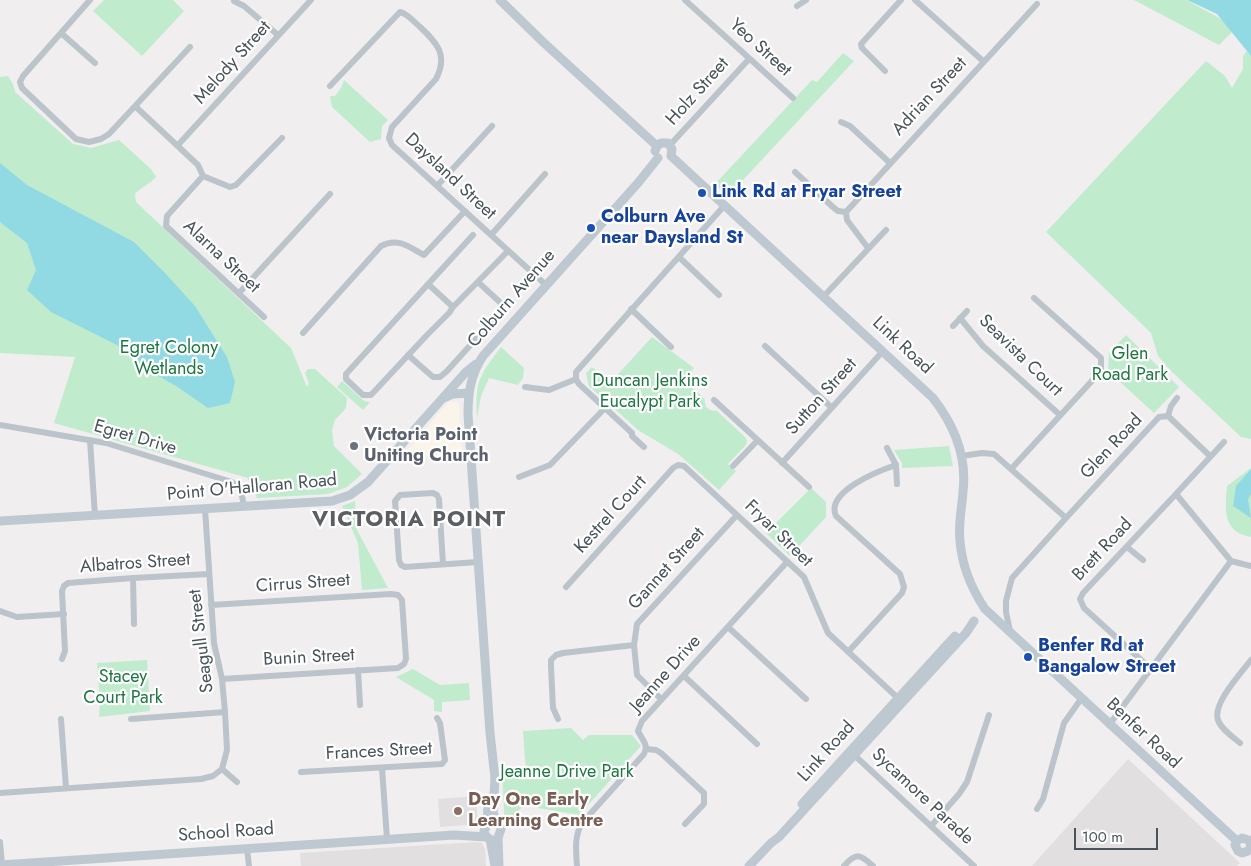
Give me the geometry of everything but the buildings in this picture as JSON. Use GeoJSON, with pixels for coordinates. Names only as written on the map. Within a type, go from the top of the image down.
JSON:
{"type":"FeatureCollection","features":[{"type":"Feature","properties":{"kind":"street","name":"Melody Street"},"geometry":{"type":"LineString","coordinates":[[178,146],[311,0]]}},
{"type":"Feature","properties":{"kind":"street"},"geometry":{"type":"LineString","coordinates":[[500,0],[657,146]]}},
{"type":"Feature","properties":{"kind":"street","name":"Yeo Street"},"geometry":{"type":"LineString","coordinates":[[685,0],[793,98]]}},
{"type":"Feature","properties":{"kind":"street"},"geometry":{"type":"LineString","coordinates":[[797,6],[806,0]]}},
{"type":"Feature","properties":{"kind":"street"},"geometry":{"type":"LineString","coordinates":[[885,70],[861,47],[861,44],[901,0]]}},
{"type":"Feature","properties":{"kind":"street"},"geometry":{"type":"LineString","coordinates":[[915,0],[983,61]]}},
{"type":"Feature","properties":{"kind":"street"},"geometry":{"type":"LineString","coordinates":[[87,1],[23,76],[20,82],[22,88],[76,139],[89,142],[101,139],[109,134],[190,47]]}},
{"type":"Feature","properties":{"kind":"street"},"geometry":{"type":"LineString","coordinates":[[234,1],[244,6],[278,35]]}},
{"type":"Feature","properties":{"kind":"street","name":"Adrian Street"},"geometry":{"type":"LineString","coordinates":[[846,212],[1037,4]]}},
{"type":"Feature","properties":{"kind":"street","name":"Daysland Street"},"geometry":{"type":"LineString","coordinates":[[330,86],[400,12],[405,13],[434,40],[441,54],[442,64],[436,78],[392,126],[389,138],[392,145],[546,285]]}},
{"type":"Feature","properties":{"kind":"street"},"geometry":{"type":"LineString","coordinates":[[61,33],[95,63]]}},
{"type":"Feature","properties":{"kind":"street","name":"Holz Street"},"geometry":{"type":"LineString","coordinates":[[670,145],[749,59]]}},
{"type":"Feature","properties":{"kind":"street"},"geometry":{"type":"LineString","coordinates":[[136,107],[198,166],[203,176],[230,187],[236,185],[282,138]]}},
{"type":"Feature","properties":{"kind":"street"},"geometry":{"type":"LineString","coordinates":[[841,122],[850,126],[890,163]]}},
{"type":"Feature","properties":{"kind":"street"},"geometry":{"type":"LineString","coordinates":[[437,186],[492,126]]}},
{"type":"Feature","properties":{"kind":"street"},"geometry":{"type":"LineString","coordinates":[[663,142],[670,145],[673,152],[671,156],[663,160],[658,158],[656,153],[657,146],[663,142]]}},
{"type":"Feature","properties":{"kind":"street","name":"Link Road"},"geometry":{"type":"LineString","coordinates":[[671,156],[922,387],[942,409],[956,437],[962,456],[964,479],[960,523],[962,557],[971,586],[985,609],[974,621],[961,630],[779,837],[749,866]]}},
{"type":"Feature","properties":{"kind":"street","name":"Colburn Avenue"},"geometry":{"type":"LineString","coordinates":[[489,834],[501,829],[497,825],[494,813],[495,778],[478,562],[468,393],[471,380],[479,362],[658,158]]}},
{"type":"Feature","properties":{"kind":"street"},"geometry":{"type":"LineString","coordinates":[[795,172],[834,208],[838,211],[846,212],[848,220],[868,248]]}},
{"type":"Feature","properties":{"kind":"street"},"geometry":{"type":"LineString","coordinates":[[491,235],[544,174]]}},
{"type":"Feature","properties":{"kind":"street","name":"Alarna Street"},"geometry":{"type":"LineString","coordinates":[[203,176],[167,216],[165,220],[166,226],[264,317]]}},
{"type":"Feature","properties":{"kind":"street"},"geometry":{"type":"LineString","coordinates":[[239,293],[330,194]]}},
{"type":"Feature","properties":{"kind":"street"},"geometry":{"type":"LineString","coordinates":[[644,447],[632,436],[632,433],[579,384],[576,379],[576,372],[680,258],[724,206]]}},
{"type":"Feature","properties":{"kind":"street"},"geometry":{"type":"LineString","coordinates":[[303,333],[381,246],[400,242],[424,255],[465,212]]}},
{"type":"Feature","properties":{"kind":"street"},"geometry":{"type":"LineString","coordinates":[[823,297],[886,230]]}},
{"type":"Feature","properties":{"kind":"street"},"geometry":{"type":"LineString","coordinates":[[473,235],[345,376],[363,396],[371,395],[508,251]]}},
{"type":"Feature","properties":{"kind":"street"},"geometry":{"type":"LineString","coordinates":[[680,258],[719,295]]}},
{"type":"Feature","properties":{"kind":"street"},"geometry":{"type":"LineString","coordinates":[[408,355],[434,377],[440,377],[446,371],[503,309],[503,305],[478,282]]}},
{"type":"Feature","properties":{"kind":"street"},"geometry":{"type":"LineString","coordinates":[[428,284],[453,307]]}},
{"type":"Feature","properties":{"kind":"street"},"geometry":{"type":"LineString","coordinates":[[1012,468],[1101,371],[1101,358],[1034,298]]}},
{"type":"Feature","properties":{"kind":"street"},"geometry":{"type":"LineString","coordinates":[[632,309],[671,347]]}},
{"type":"Feature","properties":{"kind":"street"},"geometry":{"type":"LineString","coordinates":[[953,326],[967,311]]}},
{"type":"Feature","properties":{"kind":"street","name":"Seavista Court"},"geometry":{"type":"LineString","coordinates":[[960,318],[984,346],[1060,415]]}},
{"type":"Feature","properties":{"kind":"street"},"geometry":{"type":"LineString","coordinates":[[765,346],[831,408]]}},
{"type":"Feature","properties":{"kind":"street","name":"Sutton Street"},"geometry":{"type":"LineString","coordinates":[[782,462],[884,352]]}},
{"type":"Feature","properties":{"kind":"street","name":"Point O'Halloran Road"},"geometry":{"type":"LineString","coordinates":[[0,521],[332,501],[350,495],[368,482],[466,372],[479,362]]}},
{"type":"Feature","properties":{"kind":"street"},"geometry":{"type":"LineString","coordinates":[[525,387],[549,390],[576,379]]}},
{"type":"Feature","properties":{"kind":"street"},"geometry":{"type":"LineString","coordinates":[[444,398],[453,394],[468,393]]}},
{"type":"Feature","properties":{"kind":"street","name":"Glen Road"},"geometry":{"type":"LineString","coordinates":[[1010,631],[1006,601],[1012,578],[1159,417],[1168,416],[1171,406],[1177,398]]}},
{"type":"Feature","properties":{"kind":"street"},"geometry":{"type":"LineString","coordinates":[[714,400],[809,487]]}},
{"type":"Feature","properties":{"kind":"street"},"geometry":{"type":"LineString","coordinates":[[519,477],[550,465],[605,408]]}},
{"type":"Feature","properties":{"kind":"street"},"geometry":{"type":"LineString","coordinates":[[1168,416],[1210,456]]}},
{"type":"Feature","properties":{"kind":"street","name":"Egret Drive"},"geometry":{"type":"LineString","coordinates":[[0,425],[106,443],[232,482],[241,491],[244,507]]}},
{"type":"Feature","properties":{"kind":"street"},"geometry":{"type":"LineString","coordinates":[[90,440],[95,516]]}},
{"type":"Feature","properties":{"kind":"street"},"geometry":{"type":"LineString","coordinates":[[733,466],[757,441]]}},
{"type":"Feature","properties":{"kind":"street","name":"Brett Road"},"geometry":{"type":"LineString","coordinates":[[1150,668],[1084,608],[1080,599],[1083,593],[1224,442]]}},
{"type":"Feature","properties":{"kind":"street"},"geometry":{"type":"LineString","coordinates":[[887,448],[896,465],[897,484]]}},
{"type":"Feature","properties":{"kind":"street"},"geometry":{"type":"LineString","coordinates":[[962,456],[982,453],[994,454],[1066,518]]}},
{"type":"Feature","properties":{"kind":"street","name":"Fryar Street"},"geometry":{"type":"LineString","coordinates":[[678,465],[684,466],[804,576],[828,633],[901,700]]}},
{"type":"Feature","properties":{"kind":"street","name":"Kestrel Court"},"geometry":{"type":"LineString","coordinates":[[566,587],[678,465]]}},
{"type":"Feature","properties":{"kind":"street"},"geometry":{"type":"LineString","coordinates":[[848,652],[902,593],[904,587],[900,574],[836,516],[834,506],[837,500],[855,483],[896,465]]}},
{"type":"Feature","properties":{"kind":"street"},"geometry":{"type":"LineString","coordinates":[[443,564],[439,499],[437,495],[433,493],[400,495],[395,501],[399,560],[401,564],[405,567],[478,562]]}},
{"type":"Feature","properties":{"kind":"street"},"geometry":{"type":"LineString","coordinates":[[1176,494],[1231,561],[1251,566]]}},
{"type":"Feature","properties":{"kind":"street","name":"Seagull Street"},"geometry":{"type":"LineString","coordinates":[[205,509],[214,643],[222,678],[225,712],[227,750],[222,769]]}},
{"type":"Feature","properties":{"kind":"street","name":"Gannet Street"},"geometry":{"type":"LineString","coordinates":[[661,700],[637,676],[634,645],[635,629],[640,620],[737,515]]}},
{"type":"Feature","properties":{"kind":"street"},"geometry":{"type":"LineString","coordinates":[[1126,547],[1143,560]]}},
{"type":"Feature","properties":{"kind":"street"},"geometry":{"type":"LineString","coordinates":[[1109,725],[1231,561]]}},
{"type":"Feature","properties":{"kind":"street","name":"Jeanne Drive"},"geometry":{"type":"LineString","coordinates":[[646,749],[645,741],[638,731],[639,726],[787,562]]}},
{"type":"Feature","properties":{"kind":"street","name":"Albatros Street"},"geometry":{"type":"LineString","coordinates":[[64,614],[62,591],[68,583],[209,574]]}},
{"type":"Feature","properties":{"kind":"street"},"geometry":{"type":"LineString","coordinates":[[133,578],[134,624]]}},
{"type":"Feature","properties":{"kind":"street","name":"Cirrus Street"},"geometry":{"type":"LineString","coordinates":[[211,605],[386,594],[398,595],[402,600],[406,659],[404,664],[398,668]]}},
{"type":"Feature","properties":{"kind":"street","name":"Benfer Road"},"geometry":{"type":"LineString","coordinates":[[985,609],[1109,725],[1237,840]]}},
{"type":"Feature","properties":{"kind":"street"},"geometry":{"type":"LineString","coordinates":[[0,612],[17,617],[64,614],[65,651],[62,658]]}},
{"type":"Feature","properties":{"kind":"street"},"geometry":{"type":"LineString","coordinates":[[728,628],[806,699]]}},
{"type":"Feature","properties":{"kind":"street"},"geometry":{"type":"LineString","coordinates":[[558,719],[553,708],[550,667],[556,655],[634,645]]}},
{"type":"Feature","properties":{"kind":"street"},"geometry":{"type":"LineString","coordinates":[[1240,743],[1222,726],[1218,720],[1217,710],[1220,702],[1251,660]]}},
{"type":"Feature","properties":{"kind":"street","name":"Bunin Street"},"geometry":{"type":"LineString","coordinates":[[222,678],[398,668]]}},
{"type":"Feature","properties":{"kind":"street"},"geometry":{"type":"LineString","coordinates":[[358,670],[360,705]]}},
{"type":"Feature","properties":{"kind":"street"},"geometry":{"type":"LineString","coordinates":[[684,676],[757,744]]}},
{"type":"Feature","properties":{"kind":"street"},"geometry":{"type":"LineString","coordinates":[[1037,809],[1043,799],[1064,723],[1082,699]]}},
{"type":"Feature","properties":{"kind":"street"},"geometry":{"type":"LineString","coordinates":[[130,719],[225,712]]}},
{"type":"Feature","properties":{"kind":"street"},"geometry":{"type":"LineString","coordinates":[[931,826],[960,794],[967,782],[989,716]]}},
{"type":"Feature","properties":{"kind":"street","name":"Frances Street"},"geometry":{"type":"LineString","coordinates":[[301,772],[442,764],[445,760],[440,724],[437,718]]}},
{"type":"Feature","properties":{"kind":"street"},"geometry":{"type":"LineString","coordinates":[[61,719],[66,788]]}},
{"type":"Feature","properties":{"kind":"street","name":"Colburn Avenue"},"geometry":{"type":"LineString","coordinates":[[490,733],[489,834],[495,866]]}},
{"type":"Feature","properties":{"kind":"street"},"geometry":{"type":"LineString","coordinates":[[577,866],[576,833],[582,823],[644,754],[646,749],[656,750],[661,753],[704,793],[704,804],[685,824]]}},
{"type":"Feature","properties":{"kind":"street","name":"Sycamore Parade"},"geometry":{"type":"LineString","coordinates":[[852,753],[974,866]]}},
{"type":"Feature","properties":{"kind":"street"},"geometry":{"type":"LineString","coordinates":[[382,768],[387,839]]}},
{"type":"Feature","properties":{"kind":"street"},"geometry":{"type":"LineString","coordinates":[[0,793],[201,779],[213,776],[222,769],[237,782]]}},
{"type":"Feature","properties":{"kind":"street"},"geometry":{"type":"LineString","coordinates":[[489,834],[492,823],[497,825]]}},
{"type":"Feature","properties":{"kind":"street","name":"Colburn Avenue"},"geometry":{"type":"LineString","coordinates":[[489,834],[499,866]]}},
{"type":"Feature","properties":{"kind":"street","name":"School Road"},"geometry":{"type":"LineString","coordinates":[[1,865],[42,864],[247,848],[489,834]]}},
{"type":"Feature","properties":{"kind":"street","name":"Benfer Road"},"geometry":{"type":"LineString","coordinates":[[1242,838],[1250,839],[1250,853],[1238,851],[1236,847],[1237,840],[1242,838]]}},
{"type":"Feature","properties":{"kind":"street"},"geometry":{"type":"LineString","coordinates":[[0,842],[1,865]]}},
{"type":"Feature","properties":{"kind":"street"},"geometry":{"type":"LineString","coordinates":[[247,848],[248,866]]}},
{"type":"Feature","properties":{"kind":"street"},"geometry":{"type":"LineString","coordinates":[[844,866],[852,857],[858,856],[864,858],[873,866]]}},
{"type":"Feature","properties":{"kind":"shaded area"},"geometry":{"type":"Polygon","coordinates":[[[449,402],[457,402],[459,404],[462,453],[401,457],[449,402]]]}},
{"type":"Feature","properties":{"kind":"shaded area"},"geometry":{"type":"Polygon","coordinates":[[[1128,759],[1240,863],[1237,866],[1032,866],[1128,759]]]}},
{"type":"Feature","properties":{"kind":"shaded area","name":"Day One Early Learning Centre"},"geometry":{"type":"Polygon","coordinates":[[[476,796],[478,824],[440,827],[438,799],[476,796]]]}},
{"type":"Feature","properties":{"kind":"shaded area"},"geometry":{"type":"Polygon","coordinates":[[[482,843],[485,849],[486,866],[301,866],[300,853],[482,843]]]}},
{"type":"Feature","properties":{"kind":"green space"},"geometry":{"type":"Polygon","coordinates":[[[104,0],[173,0],[184,11],[142,56],[93,11],[104,0]]]}},
{"type":"Feature","properties":{"kind":"green space"},"geometry":{"type":"Polygon","coordinates":[[[1134,0],[1186,0],[1223,20],[1234,30],[1219,45],[1134,0]]]}},
{"type":"Feature","properties":{"kind":"green space"},"geometry":{"type":"Polygon","coordinates":[[[1247,51],[1251,56],[1251,439],[1241,437],[1170,370],[1158,356],[1151,333],[1046,232],[1206,61],[1225,76],[1232,88],[1243,69],[1243,56],[1247,51]]]}},
{"type":"Feature","properties":{"kind":"green space"},"geometry":{"type":"Polygon","coordinates":[[[843,53],[854,61],[728,196],[715,184],[812,80],[817,82],[843,53]]]}},
{"type":"Feature","properties":{"kind":"green space","name":"Egret Colony Wetlands"},"geometry":{"type":"Polygon","coordinates":[[[8,76],[15,92],[73,144],[91,148],[119,140],[151,169],[156,177],[135,194],[136,202],[291,348],[307,387],[309,384],[305,373],[308,369],[315,369],[347,398],[346,408],[335,420],[332,430],[334,446],[362,474],[347,487],[328,494],[257,498],[248,478],[54,423],[75,357],[0,353],[0,77],[8,76]]]}},
{"type":"Feature","properties":{"kind":"green space"},"geometry":{"type":"Polygon","coordinates":[[[344,80],[388,120],[382,126],[381,139],[370,142],[332,107],[330,96],[335,96],[344,80]]]}},
{"type":"Feature","properties":{"kind":"green space","name":"Glen Road Park"},"geometry":{"type":"Polygon","coordinates":[[[1126,335],[1179,387],[1154,413],[1108,371],[1109,353],[1126,335]]]}},
{"type":"Feature","properties":{"kind":"green space","name":"Duncan Jenkins Eucalypt Park"},"geometry":{"type":"Polygon","coordinates":[[[652,337],[694,368],[684,380],[704,398],[706,407],[717,411],[746,438],[746,445],[728,464],[736,471],[719,490],[678,454],[638,430],[589,386],[586,373],[592,367],[610,383],[652,337]]]}},
{"type":"Feature","properties":{"kind":"green space"},"geometry":{"type":"Polygon","coordinates":[[[501,347],[524,368],[523,378],[518,385],[489,378],[481,396],[477,418],[477,395],[480,380],[483,372],[501,347]]]}},
{"type":"Feature","properties":{"kind":"green space"},"geometry":{"type":"Polygon","coordinates":[[[342,381],[364,401],[370,402],[363,410],[337,387],[342,381]]]}},
{"type":"Feature","properties":{"kind":"green space"},"geometry":{"type":"Polygon","coordinates":[[[949,446],[953,466],[902,468],[902,463],[894,450],[949,446]]]}},
{"type":"Feature","properties":{"kind":"green space"},"geometry":{"type":"Polygon","coordinates":[[[1251,468],[1251,537],[1235,530],[1230,525],[1227,518],[1226,503],[1227,486],[1251,468]]]}},
{"type":"Feature","properties":{"kind":"green space"},"geometry":{"type":"Polygon","coordinates":[[[811,488],[826,502],[826,517],[790,556],[766,533],[811,488]]]}},
{"type":"Feature","properties":{"kind":"green space"},"geometry":{"type":"Polygon","coordinates":[[[355,501],[357,530],[388,588],[362,590],[358,543],[342,506],[355,501]]]}},
{"type":"Feature","properties":{"kind":"green space","name":"Stacey Court Park"},"geometry":{"type":"Polygon","coordinates":[[[147,660],[150,711],[99,717],[100,702],[97,663],[147,660]]]}},
{"type":"Feature","properties":{"kind":"green space"},"geometry":{"type":"Polygon","coordinates":[[[413,669],[440,685],[469,683],[470,700],[442,702],[442,712],[434,711],[434,700],[396,677],[413,669]]]}},
{"type":"Feature","properties":{"kind":"green space","name":"Jeanne Drive Park"},"geometry":{"type":"Polygon","coordinates":[[[571,728],[583,740],[589,735],[632,735],[641,746],[579,815],[538,808],[534,793],[505,827],[502,773],[526,771],[523,731],[571,728]]]}},
{"type":"Feature","properties":{"kind":"water"},"geometry":{"type":"Polygon","coordinates":[[[1187,0],[1251,0],[1251,56],[1217,14],[1187,0]]]}},
{"type":"Feature","properties":{"kind":"water"},"geometry":{"type":"Polygon","coordinates":[[[0,163],[27,185],[134,242],[165,273],[195,306],[227,357],[235,382],[230,403],[208,408],[176,386],[141,366],[117,345],[51,312],[27,290],[36,270],[27,243],[0,222],[0,163]]]}},
{"type":"Feature","properties":{"kind":"water"},"geometry":{"type":"Polygon","coordinates":[[[1251,469],[1251,494],[1248,499],[1251,518],[1233,506],[1236,486],[1251,469]]]}},
{"type":"Feature","properties":{"kind":"place","name":"Link Rd at Fryar Street"},"geometry":{"type":"Point","coordinates":[702,193]}},
{"type":"Feature","properties":{"kind":"place","name":"Colburn Ave near Daysland St"},"geometry":{"type":"Point","coordinates":[591,228]}},
{"type":"Feature","properties":{"kind":"place","name":"Victoria Point Uniting Church"},"geometry":{"type":"Point","coordinates":[354,446]}},
{"type":"Feature","properties":{"kind":"place","name":"Benfer Rd at Bangalow Street"},"geometry":{"type":"Point","coordinates":[1028,657]}},
{"type":"Feature","properties":{"kind":"place","name":"Day One Early Learning Centre"},"geometry":{"type":"Point","coordinates":[458,811]}},
{"type":"Feature","properties":{"kind":"district","name":"VICTORIA POINT"},"geometry":{"type":"Point","coordinates":[409,521]}}]}
